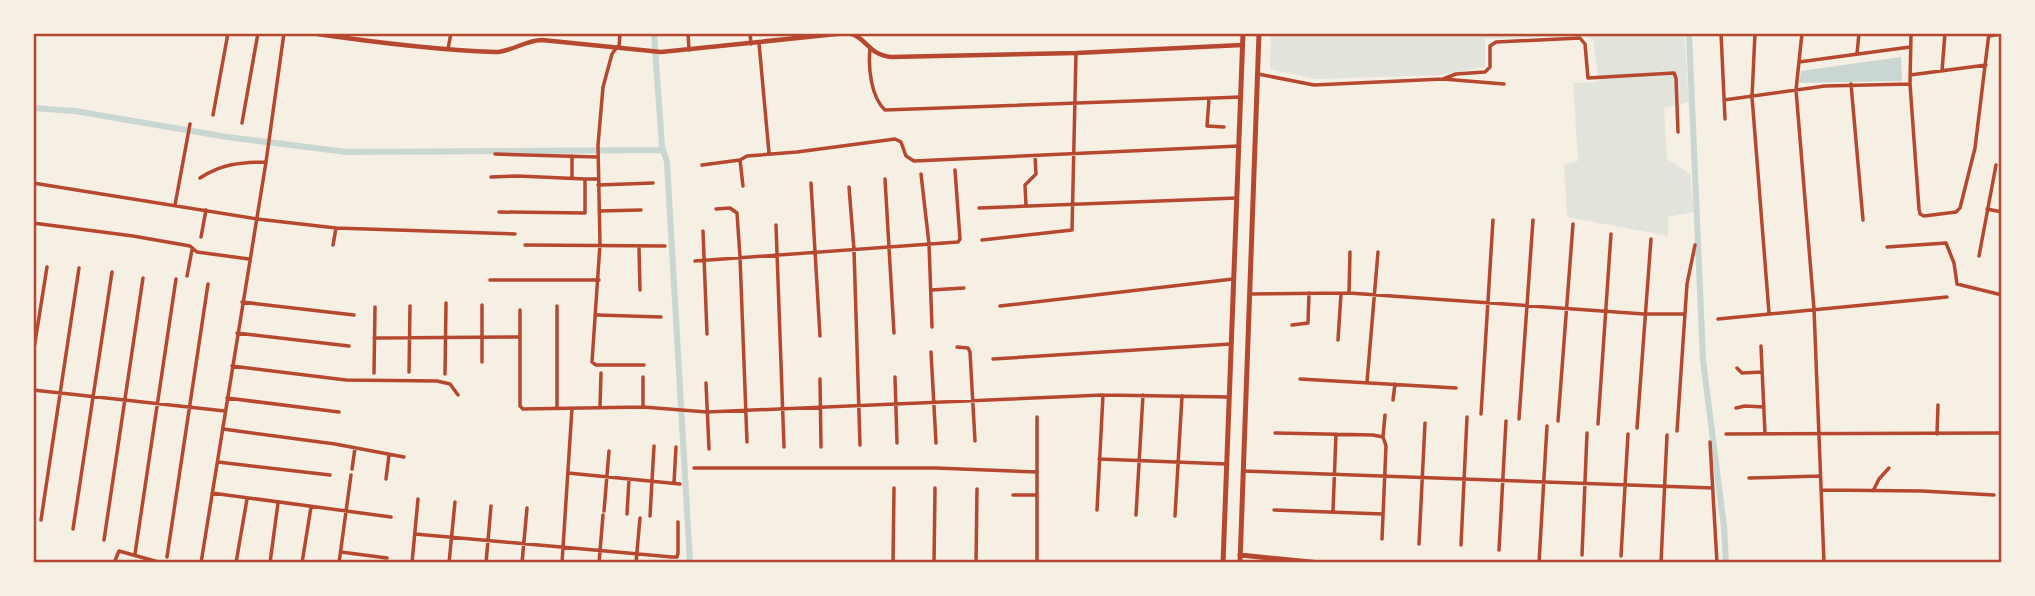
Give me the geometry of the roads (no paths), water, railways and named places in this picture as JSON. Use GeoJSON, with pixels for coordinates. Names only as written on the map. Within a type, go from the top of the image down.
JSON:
{"type":"FeatureCollection","features":[{"type":"Feature","properties":{"kind":"main road"},"geometry":{"type":"LineString","coordinates":[[1223,563],[1243,33]]}},
{"type":"Feature","properties":{"kind":"main road"},"geometry":{"type":"LineString","coordinates":[[1240,563],[1259,33]]}},
{"type":"Feature","properties":{"kind":"main road"},"geometry":{"type":"LineString","coordinates":[[1229,382],[1246,381]]}},
{"type":"Feature","properties":{"kind":"main road"},"geometry":{"type":"LineString","coordinates":[[1223,553],[1321,563]]}},
{"type":"Feature","properties":{"kind":"street"},"geometry":{"type":"LineString","coordinates":[[213,115],[228,33]]}},
{"type":"Feature","properties":{"kind":"street"},"geometry":{"type":"LineString","coordinates":[[242,123],[258,33]]}},
{"type":"Feature","properties":{"kind":"street"},"geometry":{"type":"LineString","coordinates":[[201,563],[285,33]]}},
{"type":"Feature","properties":{"kind":"street"},"geometry":{"type":"LineString","coordinates":[[310,33],[368,42],[497,52],[530,41],[551,40],[661,52],[847,33],[859,37],[877,55],[891,57],[1076,53],[1242,45]]}},
{"type":"Feature","properties":{"kind":"street"},"geometry":{"type":"LineString","coordinates":[[448,49],[451,33]]}},
{"type":"Feature","properties":{"kind":"street"},"geometry":{"type":"LineString","coordinates":[[551,33],[551,40]]}},
{"type":"Feature","properties":{"kind":"street"},"geometry":{"type":"LineString","coordinates":[[620,33],[618,47],[612,54],[603,87],[597,155],[600,244],[593,364],[645,365]]}},
{"type":"Feature","properties":{"kind":"street"},"geometry":{"type":"LineString","coordinates":[[688,33],[689,50]]}},
{"type":"Feature","properties":{"kind":"street"},"geometry":{"type":"LineString","coordinates":[[751,44],[750,34],[756,33]]}},
{"type":"Feature","properties":{"kind":"street"},"geometry":{"type":"LineString","coordinates":[[1721,33],[1725,118]]}},
{"type":"Feature","properties":{"kind":"street"},"geometry":{"type":"LineString","coordinates":[[1755,33],[1752,97],[1769,313]]}},
{"type":"Feature","properties":{"kind":"street"},"geometry":{"type":"LineString","coordinates":[[1802,33],[1796,90],[1814,309],[1824,563]]}},
{"type":"Feature","properties":{"kind":"street"},"geometry":{"type":"LineString","coordinates":[[1857,54],[1859,33]]}},
{"type":"Feature","properties":{"kind":"street"},"geometry":{"type":"LineString","coordinates":[[1911,33],[1910,84],[1919,209],[1924,216],[1954,213],[1960,208],[1972,159],[1989,34],[2002,34]]}},
{"type":"Feature","properties":{"kind":"street"},"geometry":{"type":"LineString","coordinates":[[1942,71],[1945,33]]}},
{"type":"Feature","properties":{"kind":"street"},"geometry":{"type":"LineString","coordinates":[[1443,79],[1456,74],[1485,72],[1490,67],[1490,46],[1496,42],[1580,38],[1585,44],[1587,78],[1674,73],[1678,132]]}},
{"type":"Feature","properties":{"kind":"street"},"geometry":{"type":"LineString","coordinates":[[759,43],[769,153]]}},
{"type":"Feature","properties":{"kind":"street"},"geometry":{"type":"LineString","coordinates":[[1799,62],[1910,47]]}},
{"type":"Feature","properties":{"kind":"street"},"geometry":{"type":"LineString","coordinates":[[870,49],[868,63],[878,101],[885,110],[1241,97]]}},
{"type":"Feature","properties":{"kind":"street"},"geometry":{"type":"LineString","coordinates":[[982,240],[1072,230],[1076,53]]}},
{"type":"Feature","properties":{"kind":"street"},"geometry":{"type":"LineString","coordinates":[[1910,75],[1986,65]]}},
{"type":"Feature","properties":{"kind":"street"},"geometry":{"type":"LineString","coordinates":[[1258,74],[1314,85],[1443,79],[1504,84]]}},
{"type":"Feature","properties":{"kind":"street"},"geometry":{"type":"LineString","coordinates":[[1724,100],[1852,84],[1910,84]]}},
{"type":"Feature","properties":{"kind":"street"},"geometry":{"type":"LineString","coordinates":[[1852,84],[1863,220]]}},
{"type":"Feature","properties":{"kind":"street"},"geometry":{"type":"LineString","coordinates":[[1209,99],[1208,126],[1224,127]]}},
{"type":"Feature","properties":{"kind":"street"},"geometry":{"type":"LineString","coordinates":[[175,205],[190,125]]}},
{"type":"Feature","properties":{"kind":"street"},"geometry":{"type":"LineString","coordinates":[[702,165],[769,153],[898,139],[906,156],[914,161],[1239,146]]}},
{"type":"Feature","properties":{"kind":"street"},"geometry":{"type":"LineString","coordinates":[[495,155],[597,155]]}},
{"type":"Feature","properties":{"kind":"street"},"geometry":{"type":"LineString","coordinates":[[572,156],[572,178]]}},
{"type":"Feature","properties":{"kind":"street"},"geometry":{"type":"LineString","coordinates":[[1026,205],[1026,184],[1035,176],[1035,156]]}},
{"type":"Feature","properties":{"kind":"street"},"geometry":{"type":"LineString","coordinates":[[740,160],[743,186]]}},
{"type":"Feature","properties":{"kind":"street"},"geometry":{"type":"LineString","coordinates":[[200,178],[227,165],[266,162]]}},
{"type":"Feature","properties":{"kind":"street"},"geometry":{"type":"LineString","coordinates":[[1979,256],[1996,165]]}},
{"type":"Feature","properties":{"kind":"street"},"geometry":{"type":"LineString","coordinates":[[695,261],[958,242],[956,170]]}},
{"type":"Feature","properties":{"kind":"street"},"geometry":{"type":"LineString","coordinates":[[921,174],[929,244],[932,327]]}},
{"type":"Feature","properties":{"kind":"street"},"geometry":{"type":"LineString","coordinates":[[491,177],[653,183]]}},
{"type":"Feature","properties":{"kind":"street"},"geometry":{"type":"LineString","coordinates":[[499,212],[585,213],[585,179]]}},
{"type":"Feature","properties":{"kind":"street"},"geometry":{"type":"LineString","coordinates":[[885,179],[894,333]]}},
{"type":"Feature","properties":{"kind":"street"},"geometry":{"type":"LineString","coordinates":[[33,183],[257,219],[336,228],[515,234]]}},
{"type":"Feature","properties":{"kind":"street"},"geometry":{"type":"LineString","coordinates":[[811,183],[820,337]]}},
{"type":"Feature","properties":{"kind":"street"},"geometry":{"type":"LineString","coordinates":[[849,187],[854,250],[860,445]]}},
{"type":"Feature","properties":{"kind":"street"},"geometry":{"type":"LineString","coordinates":[[979,208],[1237,198]]}},
{"type":"Feature","properties":{"kind":"street"},"geometry":{"type":"LineString","coordinates":[[716,209],[730,208],[737,213],[747,442]]}},
{"type":"Feature","properties":{"kind":"street"},"geometry":{"type":"LineString","coordinates":[[1987,209],[2002,212]]}},
{"type":"Feature","properties":{"kind":"street"},"geometry":{"type":"LineString","coordinates":[[201,237],[206,210]]}},
{"type":"Feature","properties":{"kind":"street"},"geometry":{"type":"LineString","coordinates":[[599,211],[641,210]]}},
{"type":"Feature","properties":{"kind":"street"},"geometry":{"type":"LineString","coordinates":[[1480,414],[1493,220]]}},
{"type":"Feature","properties":{"kind":"street"},"geometry":{"type":"LineString","coordinates":[[1519,419],[1533,220]]}},
{"type":"Feature","properties":{"kind":"street"},"geometry":{"type":"LineString","coordinates":[[33,223],[133,236],[192,248],[197,252],[249,259]]}},
{"type":"Feature","properties":{"kind":"street"},"geometry":{"type":"LineString","coordinates":[[1558,421],[1573,224]]}},
{"type":"Feature","properties":{"kind":"street"},"geometry":{"type":"LineString","coordinates":[[776,225],[784,447]]}},
{"type":"Feature","properties":{"kind":"street"},"geometry":{"type":"LineString","coordinates":[[333,245],[336,228]]}},
{"type":"Feature","properties":{"kind":"street"},"geometry":{"type":"LineString","coordinates":[[703,232],[707,334]]}},
{"type":"Feature","properties":{"kind":"street"},"geometry":{"type":"LineString","coordinates":[[1598,424],[1611,234]]}},
{"type":"Feature","properties":{"kind":"street"},"geometry":{"type":"LineString","coordinates":[[1637,428],[1651,239]]}},
{"type":"Feature","properties":{"kind":"street"},"geometry":{"type":"LineString","coordinates":[[1887,247],[1946,243],[1953,258],[1957,284],[2002,295]]}},
{"type":"Feature","properties":{"kind":"street"},"geometry":{"type":"LineString","coordinates":[[525,245],[665,246]]}},
{"type":"Feature","properties":{"kind":"street"},"geometry":{"type":"LineString","coordinates":[[1677,431],[1689,270],[1695,245]]}},
{"type":"Feature","properties":{"kind":"street"},"geometry":{"type":"LineString","coordinates":[[639,246],[640,290]]}},
{"type":"Feature","properties":{"kind":"street"},"geometry":{"type":"LineString","coordinates":[[187,276],[192,248]]}},
{"type":"Feature","properties":{"kind":"street"},"geometry":{"type":"LineString","coordinates":[[1349,293],[1350,252]]}},
{"type":"Feature","properties":{"kind":"street"},"geometry":{"type":"LineString","coordinates":[[1367,383],[1378,252]]}},
{"type":"Feature","properties":{"kind":"street"},"geometry":{"type":"LineString","coordinates":[[33,355],[47,267]]}},
{"type":"Feature","properties":{"kind":"street"},"geometry":{"type":"LineString","coordinates":[[41,520],[79,268]]}},
{"type":"Feature","properties":{"kind":"street"},"geometry":{"type":"LineString","coordinates":[[73,529],[112,272]]}},
{"type":"Feature","properties":{"kind":"street"},"geometry":{"type":"LineString","coordinates":[[104,540],[144,278]]}},
{"type":"Feature","properties":{"kind":"street"},"geometry":{"type":"LineString","coordinates":[[135,554],[176,279]]}},
{"type":"Feature","properties":{"kind":"street"},"geometry":{"type":"LineString","coordinates":[[1000,306],[1233,279]]}},
{"type":"Feature","properties":{"kind":"street"},"geometry":{"type":"LineString","coordinates":[[490,280],[599,280]]}},
{"type":"Feature","properties":{"kind":"street"},"geometry":{"type":"LineString","coordinates":[[167,557],[208,284]]}},
{"type":"Feature","properties":{"kind":"street"},"geometry":{"type":"LineString","coordinates":[[930,290],[964,288]]}},
{"type":"Feature","properties":{"kind":"street"},"geometry":{"type":"LineString","coordinates":[[1292,325],[1308,323],[1309,293]]}},
{"type":"Feature","properties":{"kind":"street"},"geometry":{"type":"LineString","coordinates":[[1249,294],[1349,293],[1606,312],[1685,314]]}},
{"type":"Feature","properties":{"kind":"street"},"geometry":{"type":"LineString","coordinates":[[1338,340],[1341,294]]}},
{"type":"Feature","properties":{"kind":"street"},"geometry":{"type":"LineString","coordinates":[[1718,319],[1947,297]]}},
{"type":"Feature","properties":{"kind":"street"},"geometry":{"type":"LineString","coordinates":[[242,302],[354,315]]}},
{"type":"Feature","properties":{"kind":"street"},"geometry":{"type":"LineString","coordinates":[[445,374],[446,303]]}},
{"type":"Feature","properties":{"kind":"street"},"geometry":{"type":"LineString","coordinates":[[482,305],[482,362]]}},
{"type":"Feature","properties":{"kind":"street"},"geometry":{"type":"LineString","coordinates":[[409,372],[410,306]]}},
{"type":"Feature","properties":{"kind":"street"},"geometry":{"type":"LineString","coordinates":[[557,306],[557,407]]}},
{"type":"Feature","properties":{"kind":"street"},"geometry":{"type":"LineString","coordinates":[[374,373],[375,307]]}},
{"type":"Feature","properties":{"kind":"street"},"geometry":{"type":"LineString","coordinates":[[520,310],[521,408],[643,407],[707,412],[1103,395],[1228,397]]}},
{"type":"Feature","properties":{"kind":"street"},"geometry":{"type":"LineString","coordinates":[[597,315],[661,317]]}},
{"type":"Feature","properties":{"kind":"street"},"geometry":{"type":"LineString","coordinates":[[237,333],[349,346]]}},
{"type":"Feature","properties":{"kind":"street"},"geometry":{"type":"LineString","coordinates":[[374,338],[519,337]]}},
{"type":"Feature","properties":{"kind":"street"},"geometry":{"type":"LineString","coordinates":[[993,359],[1231,344]]}},
{"type":"Feature","properties":{"kind":"street"},"geometry":{"type":"LineString","coordinates":[[1761,346],[1765,433]]}},
{"type":"Feature","properties":{"kind":"street"},"geometry":{"type":"LineString","coordinates":[[957,347],[968,348],[970,352],[975,441]]}},
{"type":"Feature","properties":{"kind":"street"},"geometry":{"type":"LineString","coordinates":[[931,352],[936,443]]}},
{"type":"Feature","properties":{"kind":"street"},"geometry":{"type":"LineString","coordinates":[[232,366],[346,380],[438,381],[450,384],[458,395]]}},
{"type":"Feature","properties":{"kind":"street"},"geometry":{"type":"LineString","coordinates":[[1737,368],[1742,373],[1762,372]]}},
{"type":"Feature","properties":{"kind":"street"},"geometry":{"type":"LineString","coordinates":[[600,407],[601,373]]}},
{"type":"Feature","properties":{"kind":"street"},"geometry":{"type":"LineString","coordinates":[[643,377],[643,407]]}},
{"type":"Feature","properties":{"kind":"street"},"geometry":{"type":"LineString","coordinates":[[895,377],[897,443]]}},
{"type":"Feature","properties":{"kind":"street"},"geometry":{"type":"LineString","coordinates":[[820,379],[821,447]]}},
{"type":"Feature","properties":{"kind":"street"},"geometry":{"type":"LineString","coordinates":[[1300,379],[1456,388]]}},
{"type":"Feature","properties":{"kind":"street"},"geometry":{"type":"LineString","coordinates":[[706,383],[709,449]]}},
{"type":"Feature","properties":{"kind":"street"},"geometry":{"type":"LineString","coordinates":[[1393,400],[1395,384]]}},
{"type":"Feature","properties":{"kind":"street"},"geometry":{"type":"LineString","coordinates":[[33,390],[225,411]]}},
{"type":"Feature","properties":{"kind":"street"},"geometry":{"type":"LineString","coordinates":[[1097,510],[1103,395]]}},
{"type":"Feature","properties":{"kind":"street"},"geometry":{"type":"LineString","coordinates":[[1136,515],[1143,395]]}},
{"type":"Feature","properties":{"kind":"street"},"geometry":{"type":"LineString","coordinates":[[1175,516],[1182,396]]}},
{"type":"Feature","properties":{"kind":"street"},"geometry":{"type":"LineString","coordinates":[[227,398],[339,412]]}},
{"type":"Feature","properties":{"kind":"street"},"geometry":{"type":"LineString","coordinates":[[1937,434],[1938,405]]}},
{"type":"Feature","properties":{"kind":"street"},"geometry":{"type":"LineString","coordinates":[[1736,408],[1764,407]]}},
{"type":"Feature","properties":{"kind":"street"},"geometry":{"type":"LineString","coordinates":[[562,563],[572,408]]}},
{"type":"Feature","properties":{"kind":"street"},"geometry":{"type":"LineString","coordinates":[[1382,539],[1385,415]]}},
{"type":"Feature","properties":{"kind":"street"},"geometry":{"type":"LineString","coordinates":[[1037,417],[1037,563]]}},
{"type":"Feature","properties":{"kind":"street"},"geometry":{"type":"LineString","coordinates":[[1461,545],[1466,417]]}},
{"type":"Feature","properties":{"kind":"street"},"geometry":{"type":"LineString","coordinates":[[1499,550],[1506,421]]}},
{"type":"Feature","properties":{"kind":"street"},"geometry":{"type":"LineString","coordinates":[[1419,544],[1425,423]]}},
{"type":"Feature","properties":{"kind":"street"},"geometry":{"type":"LineString","coordinates":[[1539,563],[1547,426]]}},
{"type":"Feature","properties":{"kind":"street"},"geometry":{"type":"LineString","coordinates":[[222,429],[404,457]]}},
{"type":"Feature","properties":{"kind":"street"},"geometry":{"type":"LineString","coordinates":[[1582,555],[1587,432]]}},
{"type":"Feature","properties":{"kind":"street"},"geometry":{"type":"LineString","coordinates":[[1275,433],[1373,435],[1383,438]]}},
{"type":"Feature","properties":{"kind":"street"},"geometry":{"type":"LineString","coordinates":[[1726,434],[2002,433]]}},
{"type":"Feature","properties":{"kind":"street"},"geometry":{"type":"LineString","coordinates":[[1333,511],[1336,434]]}},
{"type":"Feature","properties":{"kind":"street"},"geometry":{"type":"LineString","coordinates":[[1621,556],[1628,434]]}},
{"type":"Feature","properties":{"kind":"street"},"geometry":{"type":"LineString","coordinates":[[1661,563],[1667,435]]}},
{"type":"Feature","properties":{"kind":"street"},"geometry":{"type":"LineString","coordinates":[[1710,442],[1717,563]]}},
{"type":"Feature","properties":{"kind":"street"},"geometry":{"type":"LineString","coordinates":[[650,516],[654,446]]}},
{"type":"Feature","properties":{"kind":"street"},"geometry":{"type":"LineString","coordinates":[[568,473],[677,483],[676,447]]}},
{"type":"Feature","properties":{"kind":"street"},"geometry":{"type":"LineString","coordinates":[[352,469],[355,448]]}},
{"type":"Feature","properties":{"kind":"street"},"geometry":{"type":"LineString","coordinates":[[599,563],[609,451]]}},
{"type":"Feature","properties":{"kind":"street"},"geometry":{"type":"LineString","coordinates":[[386,479],[389,455]]}},
{"type":"Feature","properties":{"kind":"street"},"geometry":{"type":"LineString","coordinates":[[1099,459],[1226,464]]}},
{"type":"Feature","properties":{"kind":"street"},"geometry":{"type":"LineString","coordinates":[[217,462],[330,475]]}},
{"type":"Feature","properties":{"kind":"street"},"geometry":{"type":"LineString","coordinates":[[694,468],[936,468],[1037,472]]}},
{"type":"Feature","properties":{"kind":"street"},"geometry":{"type":"LineString","coordinates":[[1873,491],[1889,468]]}},
{"type":"Feature","properties":{"kind":"street"},"geometry":{"type":"LineString","coordinates":[[1242,471],[1713,488]]}},
{"type":"Feature","properties":{"kind":"street"},"geometry":{"type":"LineString","coordinates":[[339,563],[351,475]]}},
{"type":"Feature","properties":{"kind":"street"},"geometry":{"type":"LineString","coordinates":[[1749,478],[1820,476]]}},
{"type":"Feature","properties":{"kind":"street"},"geometry":{"type":"LineString","coordinates":[[626,514],[629,479]]}},
{"type":"Feature","properties":{"kind":"street"},"geometry":{"type":"LineString","coordinates":[[893,563],[894,488]]}},
{"type":"Feature","properties":{"kind":"street"},"geometry":{"type":"LineString","coordinates":[[934,563],[935,488]]}},
{"type":"Feature","properties":{"kind":"street"},"geometry":{"type":"LineString","coordinates":[[976,563],[977,489]]}},
{"type":"Feature","properties":{"kind":"street"},"geometry":{"type":"LineString","coordinates":[[1822,490],[1994,495]]}},
{"type":"Feature","properties":{"kind":"street"},"geometry":{"type":"LineString","coordinates":[[212,494],[391,517]]}},
{"type":"Feature","properties":{"kind":"street"},"geometry":{"type":"LineString","coordinates":[[1013,495],[1037,495]]}},
{"type":"Feature","properties":{"kind":"street"},"geometry":{"type":"LineString","coordinates":[[236,563],[247,499]]}},
{"type":"Feature","properties":{"kind":"street"},"geometry":{"type":"LineString","coordinates":[[412,563],[418,499]]}},
{"type":"Feature","properties":{"kind":"street"},"geometry":{"type":"LineString","coordinates":[[449,563],[455,502]]}},
{"type":"Feature","properties":{"kind":"street"},"geometry":{"type":"LineString","coordinates":[[270,563],[278,503]]}},
{"type":"Feature","properties":{"kind":"street"},"geometry":{"type":"LineString","coordinates":[[486,563],[491,506]]}},
{"type":"Feature","properties":{"kind":"street"},"geometry":{"type":"LineString","coordinates":[[302,563],[311,507]]}},
{"type":"Feature","properties":{"kind":"street"},"geometry":{"type":"LineString","coordinates":[[523,563],[527,508]]}},
{"type":"Feature","properties":{"kind":"street"},"geometry":{"type":"LineString","coordinates":[[1274,510],[1383,514]]}},
{"type":"Feature","properties":{"kind":"street"},"geometry":{"type":"LineString","coordinates":[[636,563],[640,518]]}},
{"type":"Feature","properties":{"kind":"street"},"geometry":{"type":"LineString","coordinates":[[415,534],[677,556],[678,522]]}},
{"type":"Feature","properties":{"kind":"street"},"geometry":{"type":"LineString","coordinates":[[114,563],[119,551],[162,563]]}},
{"type":"Feature","properties":{"kind":"street"},"geometry":{"type":"LineString","coordinates":[[340,552],[387,558]]}},
{"type":"Feature","properties":{"kind":"waterway"},"geometry":{"type":"LineString","coordinates":[[654,33],[662,147],[667,162],[690,563]]}},
{"type":"Feature","properties":{"kind":"waterway"},"geometry":{"type":"LineString","coordinates":[[1689,33],[1703,360],[1726,563]]}},
{"type":"Feature","properties":{"kind":"waterway"},"geometry":{"type":"LineString","coordinates":[[33,108],[75,111],[227,137],[347,152],[663,150]]}}]}
